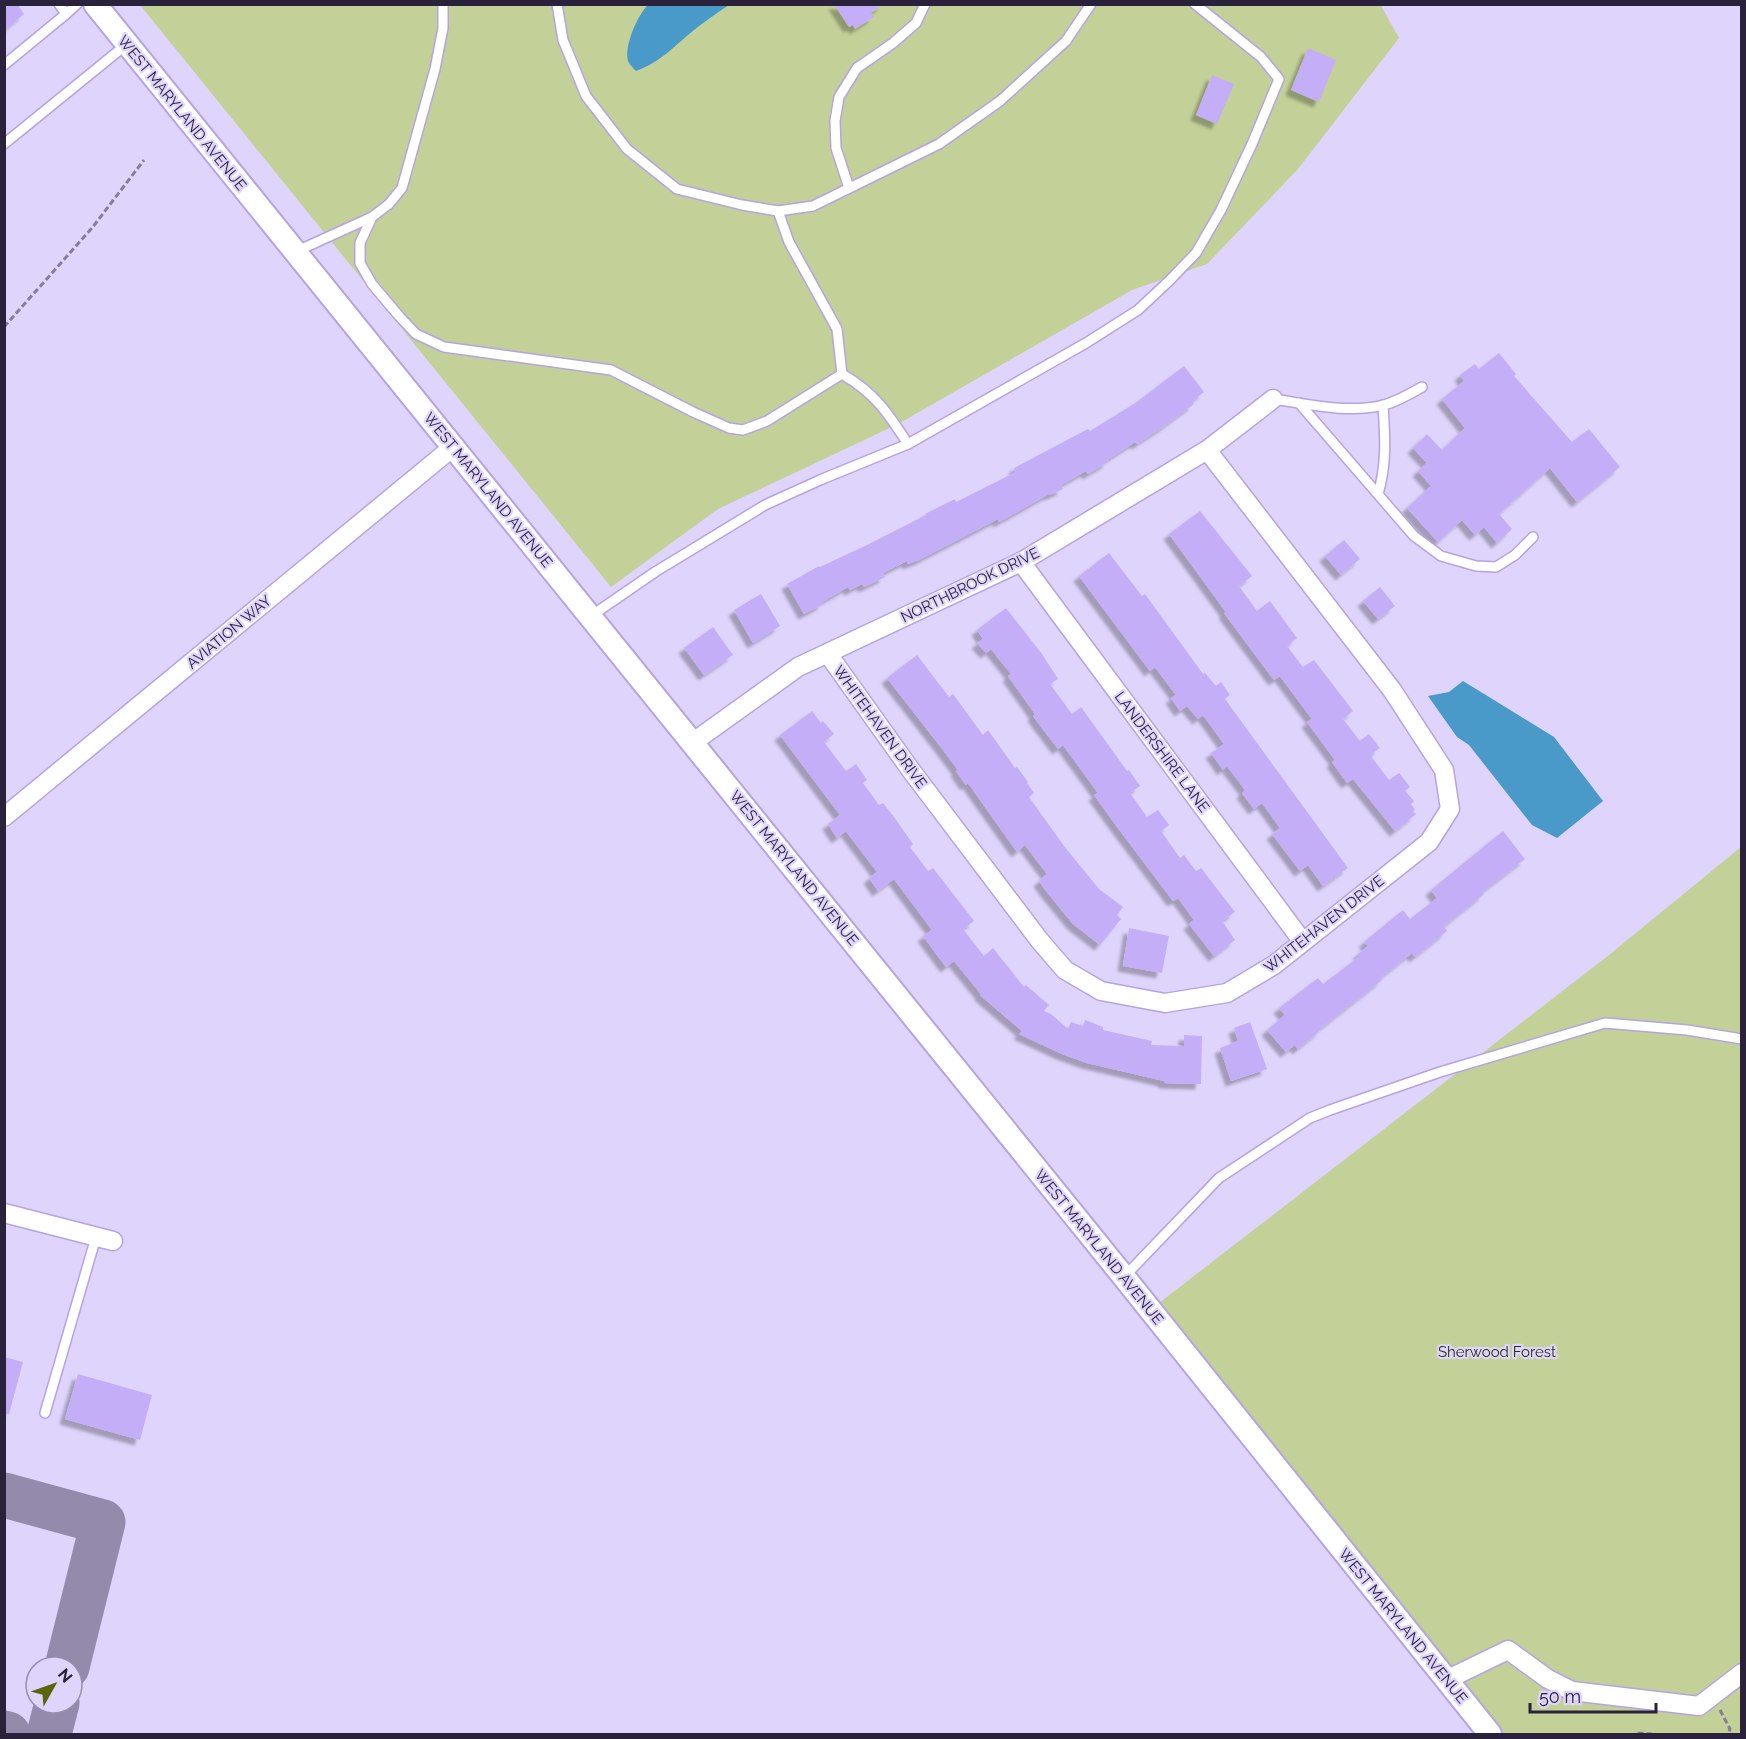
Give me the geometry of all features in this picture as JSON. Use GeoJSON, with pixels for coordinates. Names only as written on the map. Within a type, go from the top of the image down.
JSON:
{"type":"FeatureCollection","features":[{"type":"Feature","properties":{"kind":"street","name":"WEST MARYLAND AVENUE"},"geometry":{"type":"LineString","coordinates":[[94,4],[591,616],[1490,1734]]}},
{"type":"Feature","properties":{"kind":"street","name":"NORTHBROOK DRIVE"},"geometry":{"type":"LineString","coordinates":[[692,742],[798,667],[1021,562],[1207,450],[1273,399]]}},
{"type":"Feature","properties":{"kind":"street","name":"AVIATION WAY"},"geometry":{"type":"LineString","coordinates":[[4,817],[453,447]]}},
{"type":"Feature","properties":{"kind":"street","name":"WHITEHAVEN DRIVE"},"geometry":{"type":"LineString","coordinates":[[828,654],[924,789],[1040,941],[1065,970],[1101,991],[1165,1003],[1227,993],[1274,965],[1429,842],[1450,809],[1444,770],[1392,690],[1207,450]]}},
{"type":"Feature","properties":{"kind":"street","name":"LANDERSHIRE LANE"},"geometry":{"type":"LineString","coordinates":[[1021,562],[1303,942]]}},
{"type":"Feature","properties":{"kind":"street"},"geometry":{"type":"LineString","coordinates":[[4,1213],[104,1239]]}},
{"type":"Feature","properties":{"kind":"street"},"geometry":{"type":"LineString","coordinates":[[1446,1680],[1508,1650],[1548,1679],[1572,1691],[1699,1706],[1742,1674]]}},
{"type":"Feature","properties":{"kind":"lane"},"geometry":{"type":"LineString","coordinates":[[59,4],[66,14]]}},
{"type":"Feature","properties":{"kind":"lane"},"geometry":{"type":"LineString","coordinates":[[4,65],[77,4]]}},
{"type":"Feature","properties":{"kind":"lane"},"geometry":{"type":"LineString","coordinates":[[295,252],[372,217],[389,204],[402,188],[435,69],[443,28],[443,4]]}},
{"type":"Feature","properties":{"kind":"lane"},"geometry":{"type":"LineString","coordinates":[[557,4],[562,40],[585,96],[627,150],[677,189],[778,211],[813,206],[939,144],[1000,101],[1066,41],[1091,4]]}},
{"type":"Feature","properties":{"kind":"lane"},"geometry":{"type":"LineString","coordinates":[[849,188],[836,148],[834,121],[839,97],[857,68],[893,43],[916,23],[925,4]]}},
{"type":"Feature","properties":{"kind":"lane"},"geometry":{"type":"LineString","coordinates":[[591,616],[765,505],[908,444],[1086,342],[1138,310],[1169,281],[1196,253],[1221,210],[1252,144],[1278,79],[1262,57],[1195,4]]}},
{"type":"Feature","properties":{"kind":"lane"},"geometry":{"type":"LineString","coordinates":[[4,144],[127,45]]}},
{"type":"Feature","properties":{"kind":"lane"},"geometry":{"type":"LineString","coordinates":[[778,211],[789,242],[837,329],[842,374]]}},
{"type":"Feature","properties":{"kind":"lane"},"geometry":{"type":"LineString","coordinates":[[372,217],[360,243],[360,263],[372,284],[416,334],[444,347],[611,370],[693,412],[729,428],[743,430],[767,420],[842,374]]}},
{"type":"Feature","properties":{"kind":"lane"},"geometry":{"type":"LineString","coordinates":[[842,374],[862,386],[878,401],[908,444]]}},
{"type":"Feature","properties":{"kind":"lane"},"geometry":{"type":"LineString","coordinates":[[1273,399],[1334,407],[1383,405],[1401,399],[1422,387]]}},
{"type":"Feature","properties":{"kind":"lane"},"geometry":{"type":"LineString","coordinates":[[1299,403],[1414,536],[1441,556],[1476,566],[1496,567],[1515,555],[1533,537]]}},
{"type":"Feature","properties":{"kind":"lane"},"geometry":{"type":"LineString","coordinates":[[1378,494],[1384,476],[1386,450],[1383,405]]}},
{"type":"Feature","properties":{"kind":"lane"},"geometry":{"type":"LineString","coordinates":[[1124,1277],[1219,1178],[1310,1118],[1330,1110],[1440,1072],[1605,1023],[1687,1030],[1742,1039]]}},
{"type":"Feature","properties":{"kind":"lane"},"geometry":{"type":"LineString","coordinates":[[45,1413],[104,1239]]}},
{"type":"Feature","properties":{"kind":"path"},"geometry":{"type":"LineString","coordinates":[[4,327],[92,228],[144,160]]}},
{"type":"Feature","properties":{"kind":"path"},"geometry":{"type":"LineString","coordinates":[[1712,1695],[1730,1729],[1728,1734]]}},
{"type":"Feature","properties":{"kind":"path"},"geometry":{"type":"LineString","coordinates":[[1638,1734],[1652,1734]]}},
{"type":"Feature","properties":{"kind":"green space"},"geometry":{"type":"Polygon","coordinates":[[[1380,4],[1399,38],[1298,169],[1207,264],[1132,290],[898,424],[718,509],[611,587],[140,5],[1380,4]]]}},
{"type":"Feature","properties":{"kind":"green space","name":"Sherwood Forest"},"geometry":{"type":"Polygon","coordinates":[[[1741,847],[1741,1734],[1490,1734],[1150,1310],[1609,955],[1741,847]]]}},
{"type":"Feature","properties":{"kind":"water"},"geometry":{"type":"Polygon","coordinates":[[[649,4],[729,5],[660,58],[636,71],[627,57],[629,41],[636,23],[649,4]]]}},
{"type":"Feature","properties":{"kind":"water"},"geometry":{"type":"Polygon","coordinates":[[[1463,681],[1554,737],[1603,801],[1557,838],[1532,825],[1469,745],[1457,737],[1428,696],[1449,692],[1463,681]]]}},
{"type":"Feature","properties":{"kind":"building"},"geometry":{"type":"Polygon","coordinates":[[[4,4],[17,4],[24,14],[4,31],[4,4]]]}},
{"type":"Feature","properties":{"kind":"building"},"geometry":{"type":"Polygon","coordinates":[[[834,4],[884,4],[871,13],[874,17],[855,29],[853,25],[849,27],[834,4]]]}},
{"type":"Feature","properties":{"kind":"building"},"geometry":{"type":"Polygon","coordinates":[[[1308,48],[1336,60],[1319,102],[1291,90],[1308,48]]]}},
{"type":"Feature","properties":{"kind":"building"},"geometry":{"type":"Polygon","coordinates":[[[1212,75],[1234,84],[1217,124],[1196,115],[1212,75]]]}},
{"type":"Feature","properties":{"kind":"building"},"geometry":{"type":"Polygon","coordinates":[[[1499,353],[1516,374],[1514,376],[1572,442],[1589,429],[1620,467],[1577,502],[1550,468],[1499,514],[1512,529],[1497,543],[1484,527],[1475,535],[1462,520],[1438,542],[1407,508],[1431,486],[1418,471],[1427,463],[1413,448],[1427,434],[1442,450],[1465,428],[1442,399],[1464,381],[1460,375],[1475,364],[1479,369],[1499,353]]]}},
{"type":"Feature","properties":{"kind":"building"},"geometry":{"type":"Polygon","coordinates":[[[1184,366],[1204,392],[1192,401],[1194,404],[1137,444],[1135,442],[1088,474],[1086,471],[1061,485],[1063,489],[1049,494],[999,522],[998,519],[919,560],[908,564],[907,561],[883,573],[885,577],[864,587],[862,584],[850,590],[848,587],[804,614],[787,584],[955,499],[956,502],[1016,472],[1014,468],[1088,429],[1090,431],[1137,402],[1184,366]]]}},
{"type":"Feature","properties":{"kind":"building"},"geometry":{"type":"Polygon","coordinates":[[[1200,511],[1252,576],[1239,586],[1257,611],[1270,601],[1297,638],[1287,646],[1303,667],[1314,660],[1353,711],[1343,719],[1360,741],[1369,734],[1380,748],[1370,755],[1389,780],[1399,773],[1410,787],[1405,791],[1414,801],[1411,804],[1416,814],[1395,831],[1353,779],[1347,783],[1332,762],[1335,760],[1307,722],[1312,719],[1280,676],[1274,680],[1169,534],[1200,511]]]}},
{"type":"Feature","properties":{"kind":"building"},"geometry":{"type":"Polygon","coordinates":[[[1344,540],[1360,559],[1341,575],[1325,556],[1344,540]]]}},
{"type":"Feature","properties":{"kind":"building"},"geometry":{"type":"Polygon","coordinates":[[[1109,553],[1142,596],[1145,594],[1203,674],[1205,673],[1216,686],[1221,682],[1230,695],[1225,699],[1348,868],[1323,886],[1308,865],[1300,871],[1272,834],[1280,828],[1262,803],[1254,809],[1242,793],[1245,790],[1227,766],[1223,770],[1211,753],[1224,744],[1203,715],[1198,719],[1187,706],[1180,711],[1171,698],[1176,695],[1155,667],[1150,671],[1079,576],[1109,553]]]}},
{"type":"Feature","properties":{"kind":"building"},"geometry":{"type":"Polygon","coordinates":[[[1380,587],[1395,606],[1378,619],[1363,601],[1380,587]]]}},
{"type":"Feature","properties":{"kind":"building"},"geometry":{"type":"Polygon","coordinates":[[[761,594],[780,626],[753,643],[734,610],[761,594]]]}},
{"type":"Feature","properties":{"kind":"building"},"geometry":{"type":"Polygon","coordinates":[[[1006,608],[1042,654],[1058,679],[1050,684],[1072,714],[1081,707],[1140,786],[1130,793],[1147,817],[1158,810],[1169,825],[1161,831],[1180,858],[1184,855],[1196,871],[1201,868],[1235,912],[1222,921],[1235,940],[1214,956],[1189,924],[1194,920],[1178,898],[1173,901],[1118,828],[1094,795],[1098,793],[1063,745],[1058,749],[1033,716],[1035,714],[1008,676],[1011,674],[991,649],[986,653],[977,643],[983,639],[977,630],[1006,608]]]}},
{"type":"Feature","properties":{"kind":"building"},"geometry":{"type":"Polygon","coordinates":[[[713,627],[733,655],[704,675],[684,648],[713,627]]]}},
{"type":"Feature","properties":{"kind":"building"},"geometry":{"type":"Polygon","coordinates":[[[917,655],[949,697],[953,694],[983,735],[988,730],[1028,782],[1034,793],[1029,797],[1064,846],[1099,889],[1123,907],[1117,915],[1121,919],[1100,945],[1073,924],[1046,891],[1039,881],[1047,874],[1025,845],[1017,852],[968,783],[966,785],[956,771],[958,770],[887,678],[917,655]]]}},
{"type":"Feature","properties":{"kind":"building"},"geometry":{"type":"Polygon","coordinates":[[[812,711],[834,734],[824,742],[846,771],[856,764],[867,780],[863,783],[879,805],[883,803],[894,817],[913,844],[910,847],[928,871],[933,868],[974,921],[963,929],[984,956],[993,948],[1024,987],[1026,985],[1049,1005],[1044,1011],[1068,1029],[1071,1022],[1083,1026],[1085,1020],[1103,1027],[1103,1030],[1152,1041],[1151,1045],[1184,1046],[1184,1035],[1202,1036],[1201,1084],[1164,1083],[1164,1081],[1087,1063],[1062,1054],[1019,1034],[1022,1031],[980,995],[954,961],[946,967],[923,936],[932,930],[894,879],[878,891],[869,878],[877,872],[846,831],[837,838],[828,824],[840,815],[780,735],[812,711]]]}},
{"type":"Feature","properties":{"kind":"building"},"geometry":{"type":"Polygon","coordinates":[[[1503,831],[1525,859],[1482,892],[1484,894],[1444,926],[1447,931],[1415,957],[1412,953],[1298,1049],[1295,1045],[1286,1052],[1267,1030],[1285,1015],[1279,1008],[1318,978],[1323,984],[1360,956],[1358,954],[1368,946],[1364,942],[1403,910],[1410,919],[1437,898],[1431,890],[1503,831]]]}},
{"type":"Feature","properties":{"kind":"building"},"geometry":{"type":"Polygon","coordinates":[[[1129,928],[1169,936],[1162,973],[1123,966],[1129,928]]]}},
{"type":"Feature","properties":{"kind":"building"},"geometry":{"type":"Polygon","coordinates":[[[1250,1022],[1267,1069],[1231,1081],[1220,1048],[1238,1041],[1234,1028],[1250,1022]]]}},
{"type":"Feature","properties":{"kind":"building"},"geometry":{"type":"Polygon","coordinates":[[[4,1357],[23,1362],[9,1414],[4,1414],[4,1357]]]}},
{"type":"Feature","properties":{"kind":"building"},"geometry":{"type":"Polygon","coordinates":[[[78,1374],[152,1395],[140,1440],[65,1419],[78,1374]]]}},
{"type":"Feature","properties":{"kind":"taxiway"},"geometry":{"type":"LineString","coordinates":[[4,1495],[103,1522],[70,1655]]}},
{"type":"Feature","properties":{"kind":"taxiway"},"geometry":{"type":"LineString","coordinates":[[49,1734],[54,1715]]}},
{"type":"Feature","properties":{"kind":"taxiway"},"geometry":{"type":"LineString","coordinates":[[4,1733],[8,1734]]}}]}
